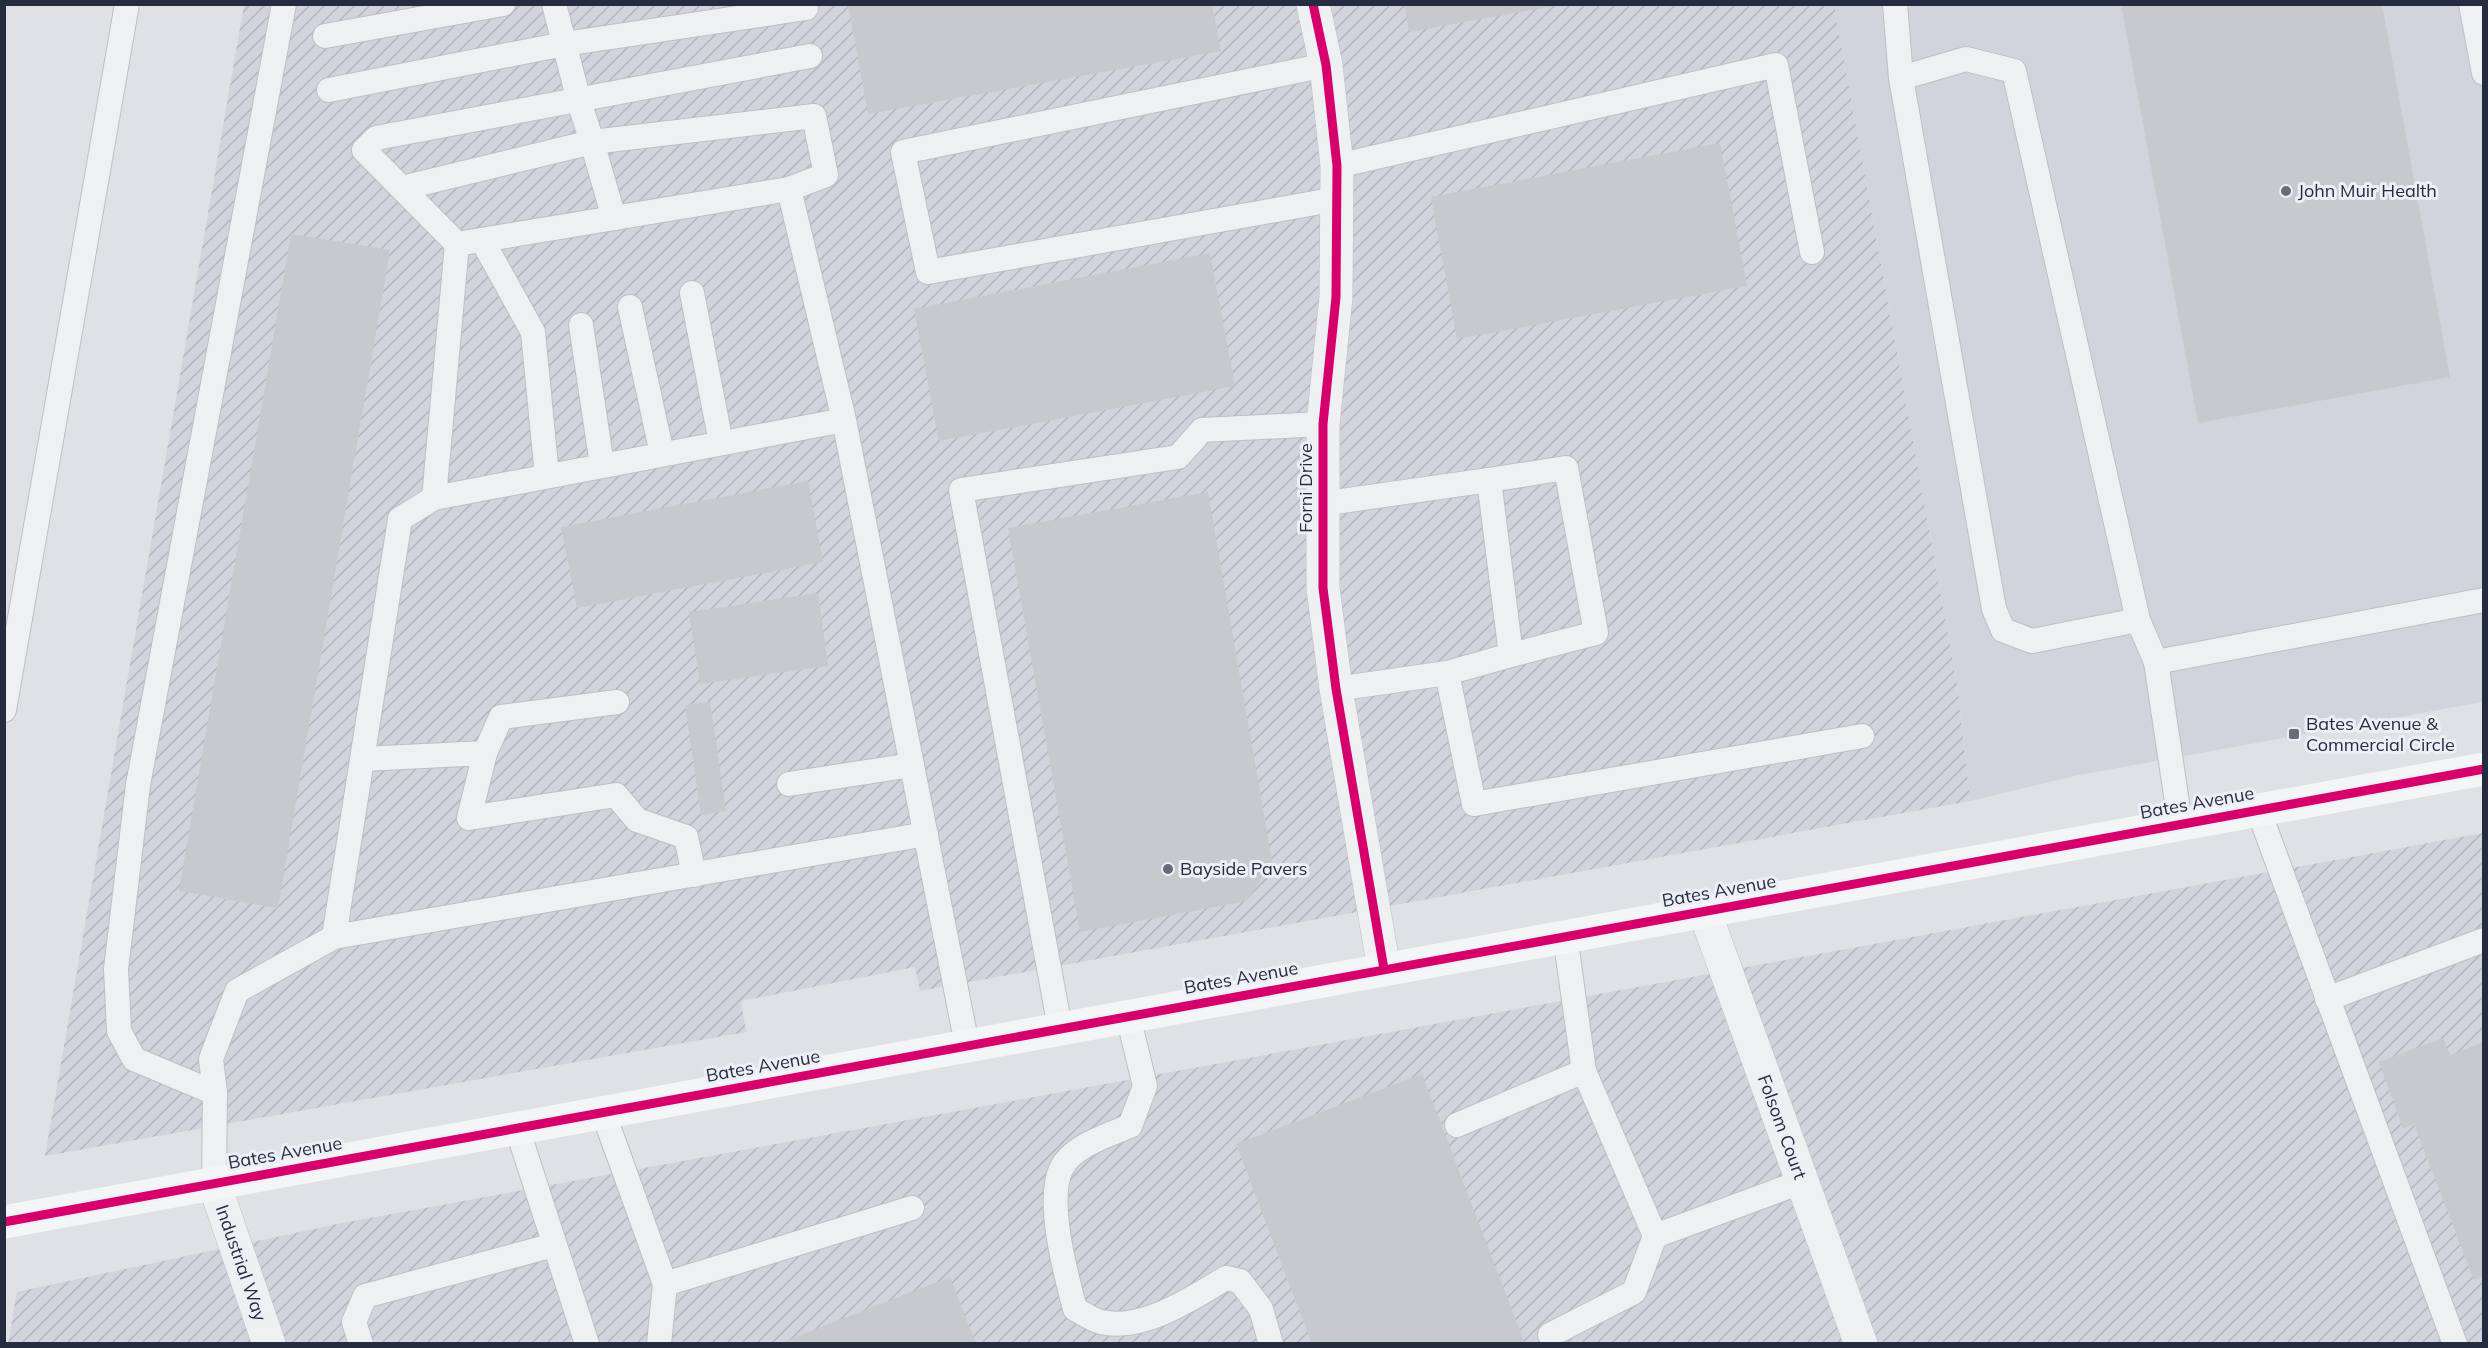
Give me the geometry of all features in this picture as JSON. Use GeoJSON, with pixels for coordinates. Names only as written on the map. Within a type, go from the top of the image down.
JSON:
{"type":"FeatureCollection","features":[{"type":"Feature","properties":{"kind":"street","name":"Forni Drive"},"geometry":{"type":"LineString","coordinates":[[1313,4],[1326,65],[1337,166],[1336,297],[1323,424],[1321,504],[1323,588],[1336,689],[1384,969]]}},
{"type":"Feature","properties":{"kind":"street","name":"Bates Avenue"},"geometry":{"type":"LineString","coordinates":[[4,1222],[2180,822],[2484,769]]}},
{"type":"Feature","properties":{"kind":"street","name":"Folsom Court"},"geometry":{"type":"LineString","coordinates":[[1704,910],[1861,1344]]}},
{"type":"Feature","properties":{"kind":"street","name":"Industrial Way"},"geometry":{"type":"LineString","coordinates":[[214,1183],[269,1344]]}},
{"type":"Feature","properties":{"kind":"lane"},"geometry":{"type":"LineString","coordinates":[[4,710],[127,4]]}},
{"type":"Feature","properties":{"kind":"lane"},"geometry":{"type":"LineString","coordinates":[[215,1093],[134,1059],[119,1031],[116,969],[138,785],[284,4]]}},
{"type":"Feature","properties":{"kind":"lane"},"geometry":{"type":"LineString","coordinates":[[325,36],[503,4]]}},
{"type":"Feature","properties":{"kind":"lane"},"geometry":{"type":"LineString","coordinates":[[554,4],[579,101],[614,218]]}},
{"type":"Feature","properties":{"kind":"lane"},"geometry":{"type":"LineString","coordinates":[[1895,4],[1901,78],[1994,609],[2004,630],[2032,641],[2138,620]]}},
{"type":"Feature","properties":{"kind":"lane"},"geometry":{"type":"LineString","coordinates":[[2471,4],[2484,73]]}},
{"type":"Feature","properties":{"kind":"lane"},"geometry":{"type":"LineString","coordinates":[[329,90],[564,44],[806,8]]}},
{"type":"Feature","properties":{"kind":"lane"},"geometry":{"type":"LineString","coordinates":[[457,244],[364,150],[376,138],[810,56]]}},
{"type":"Feature","properties":{"kind":"lane"},"geometry":{"type":"LineString","coordinates":[[1901,78],[1965,59],[2014,71],[2138,620],[2156,662],[2180,822]]}},
{"type":"Feature","properties":{"kind":"lane"},"geometry":{"type":"LineString","coordinates":[[1326,65],[903,152],[928,272],[1337,199]]}},
{"type":"Feature","properties":{"kind":"lane"},"geometry":{"type":"LineString","coordinates":[[1337,166],[1776,65],[1812,252]]}},
{"type":"Feature","properties":{"kind":"lane"},"geometry":{"type":"LineString","coordinates":[[402,189],[592,142],[814,116],[826,175],[789,189],[457,244]]}},
{"type":"Feature","properties":{"kind":"lane"},"geometry":{"type":"LineString","coordinates":[[789,189],[844,420],[967,1045]]}},
{"type":"Feature","properties":{"kind":"lane"},"geometry":{"type":"LineString","coordinates":[[482,240],[533,332],[547,476]]}},
{"type":"Feature","properties":{"kind":"lane"},"geometry":{"type":"LineString","coordinates":[[434,498],[457,244]]}},
{"type":"Feature","properties":{"kind":"lane"},"geometry":{"type":"LineString","coordinates":[[693,293],[721,443]]}},
{"type":"Feature","properties":{"kind":"lane"},"geometry":{"type":"LineString","coordinates":[[630,307],[662,454]]}},
{"type":"Feature","properties":{"kind":"lane"},"geometry":{"type":"LineString","coordinates":[[581,325],[602,465]]}},
{"type":"Feature","properties":{"kind":"lane"},"geometry":{"type":"LineString","coordinates":[[334,937],[400,519],[434,498],[844,420]]}},
{"type":"Feature","properties":{"kind":"lane"},"geometry":{"type":"LineString","coordinates":[[1060,1028],[961,490],[1178,457],[1202,430],[1323,424]]}},
{"type":"Feature","properties":{"kind":"lane"},"geometry":{"type":"LineString","coordinates":[[1321,504],[1566,468],[1596,633],[1447,673],[1336,689]]}},
{"type":"Feature","properties":{"kind":"lane"},"geometry":{"type":"LineString","coordinates":[[1489,480],[1512,655]]}},
{"type":"Feature","properties":{"kind":"lane"},"geometry":{"type":"LineString","coordinates":[[2156,662],[2484,600]]}},
{"type":"Feature","properties":{"kind":"lane"},"geometry":{"type":"LineString","coordinates":[[1447,673],[1474,804],[1862,736]]}},
{"type":"Feature","properties":{"kind":"lane"},"geometry":{"type":"LineString","coordinates":[[616,702],[501,717],[485,753],[469,818],[616,795],[637,820],[686,837],[694,875]]}},
{"type":"Feature","properties":{"kind":"lane"},"geometry":{"type":"LineString","coordinates":[[363,759],[485,753]]}},
{"type":"Feature","properties":{"kind":"lane"},"geometry":{"type":"LineString","coordinates":[[789,784],[912,765]]}},
{"type":"Feature","properties":{"kind":"lane"},"geometry":{"type":"LineString","coordinates":[[2258,809],[2455,1344]]}},
{"type":"Feature","properties":{"kind":"lane"},"geometry":{"type":"LineString","coordinates":[[214,1183],[215,1093],[211,1059],[237,991],[334,937],[926,834]]}},
{"type":"Feature","properties":{"kind":"lane"},"geometry":{"type":"LineString","coordinates":[[1550,1335],[1634,1292],[1654,1236],[1584,1071],[1566,936]]}},
{"type":"Feature","properties":{"kind":"lane"},"geometry":{"type":"LineString","coordinates":[[2327,999],[2484,940]]}},
{"type":"Feature","properties":{"kind":"lane"},"geometry":{"type":"LineString","coordinates":[[1128,1016],[1145,1086],[1130,1126],[1085,1144],[1061,1168],[1058,1186],[1060,1254],[1075,1309],[1101,1322],[1131,1322],[1180,1307],[1226,1278],[1240,1281],[1261,1309],[1271,1344]]}},
{"type":"Feature","properties":{"kind":"lane"},"geometry":{"type":"LineString","coordinates":[[1458,1125],[1584,1071]]}},
{"type":"Feature","properties":{"kind":"lane"},"geometry":{"type":"LineString","coordinates":[[603,1112],[665,1284],[659,1344]]}},
{"type":"Feature","properties":{"kind":"lane"},"geometry":{"type":"LineString","coordinates":[[517,1128],[587,1344]]}},
{"type":"Feature","properties":{"kind":"lane"},"geometry":{"type":"LineString","coordinates":[[1654,1236],[1801,1182]]}},
{"type":"Feature","properties":{"kind":"lane"},"geometry":{"type":"LineString","coordinates":[[665,1284],[912,1208]]}},
{"type":"Feature","properties":{"kind":"lane"},"geometry":{"type":"LineString","coordinates":[[361,1344],[354,1322],[366,1296],[554,1245]]}},
{"type":"Feature","properties":{"kind":"shaded area"},"geometry":{"type":"Polygon","coordinates":[[[244,5],[1834,5],[1957,684],[1970,801],[920,991],[915,967],[741,1001],[746,1032],[45,1156],[244,5]]]}},
{"type":"Feature","properties":{"kind":"shaded area"},"geometry":{"type":"Polygon","coordinates":[[[1834,5],[2483,5],[2483,702],[2079,775],[1970,801],[1957,684],[1834,5]]]}},
{"type":"Feature","properties":{"kind":"shaded area"},"geometry":{"type":"Polygon","coordinates":[[[2483,833],[2483,1343],[8,1344],[17,1292],[337,1224],[2483,833]]]}},
{"type":"Feature","properties":{"kind":"building"},"geometry":{"type":"Polygon","coordinates":[[[848,4],[1212,4],[1221,51],[868,114],[848,4]]]}},
{"type":"Feature","properties":{"kind":"building"},"geometry":{"type":"Polygon","coordinates":[[[1404,4],[1553,4],[1554,6],[1409,32],[1404,4]]]}},
{"type":"Feature","properties":{"kind":"building","name":"John Muir Health"},"geometry":{"type":"Polygon","coordinates":[[[2121,4],[2382,4],[2450,377],[2198,423],[2121,4]]]}},
{"type":"Feature","properties":{"kind":"building"},"geometry":{"type":"Polygon","coordinates":[[[1720,143],[1747,286],[1457,339],[1431,197],[1720,143]]]}},
{"type":"Feature","properties":{"kind":"building"},"geometry":{"type":"Polygon","coordinates":[[[291,234],[390,250],[278,908],[179,891],[291,234]]]}},
{"type":"Feature","properties":{"kind":"building"},"geometry":{"type":"Polygon","coordinates":[[[1210,253],[1235,386],[939,441],[914,309],[1210,253]]]}},
{"type":"Feature","properties":{"kind":"building"},"geometry":{"type":"Polygon","coordinates":[[[808,481],[823,562],[577,608],[561,527],[808,481]]]}},
{"type":"Feature","properties":{"kind":"building"},"geometry":{"type":"Polygon","coordinates":[[[1208,492],[1272,861],[1247,901],[1080,932],[1008,528],[1208,492]]]}},
{"type":"Feature","properties":{"kind":"building"},"geometry":{"type":"Polygon","coordinates":[[[818,593],[828,666],[700,684],[689,612],[818,593]]]}},
{"type":"Feature","properties":{"kind":"building"},"geometry":{"type":"Polygon","coordinates":[[[710,702],[726,811],[701,815],[685,705],[710,702]]]}},
{"type":"Feature","properties":{"kind":"building"},"geometry":{"type":"Polygon","coordinates":[[[2443,1038],[2450,1055],[2484,1042],[2484,1276],[2474,1280],[2414,1124],[2403,1128],[2379,1062],[2443,1038]]]}},
{"type":"Feature","properties":{"kind":"building"},"geometry":{"type":"Polygon","coordinates":[[[1422,1074],[1525,1344],[1312,1344],[1236,1144],[1422,1074]]]}},
{"type":"Feature","properties":{"kind":"building"},"geometry":{"type":"Polygon","coordinates":[[[950,1277],[976,1344],[780,1344],[780,1343],[950,1277]]]}},
{"type":"Feature","properties":{"kind":"cycle path"},"geometry":{"type":"LineString","coordinates":[[1313,4],[1326,65],[1337,166],[1336,297],[1323,424],[1323,588],[1336,689],[1384,969]]}},
{"type":"Feature","properties":{"kind":"cycle path"},"geometry":{"type":"LineString","coordinates":[[4,1222],[2484,769]]}},
{"type":"Feature","properties":{"kind":"place","name":"John Muir Health"},"geometry":{"type":"Point","coordinates":[2286,191]}},
{"type":"Feature","properties":{"kind":"place","name":"Bates Avenue & Commercial Circle"},"geometry":{"type":"Point","coordinates":[2294,734]}},
{"type":"Feature","properties":{"kind":"place","name":"Bayside Pavers"},"geometry":{"type":"Point","coordinates":[1168,869]}}]}
